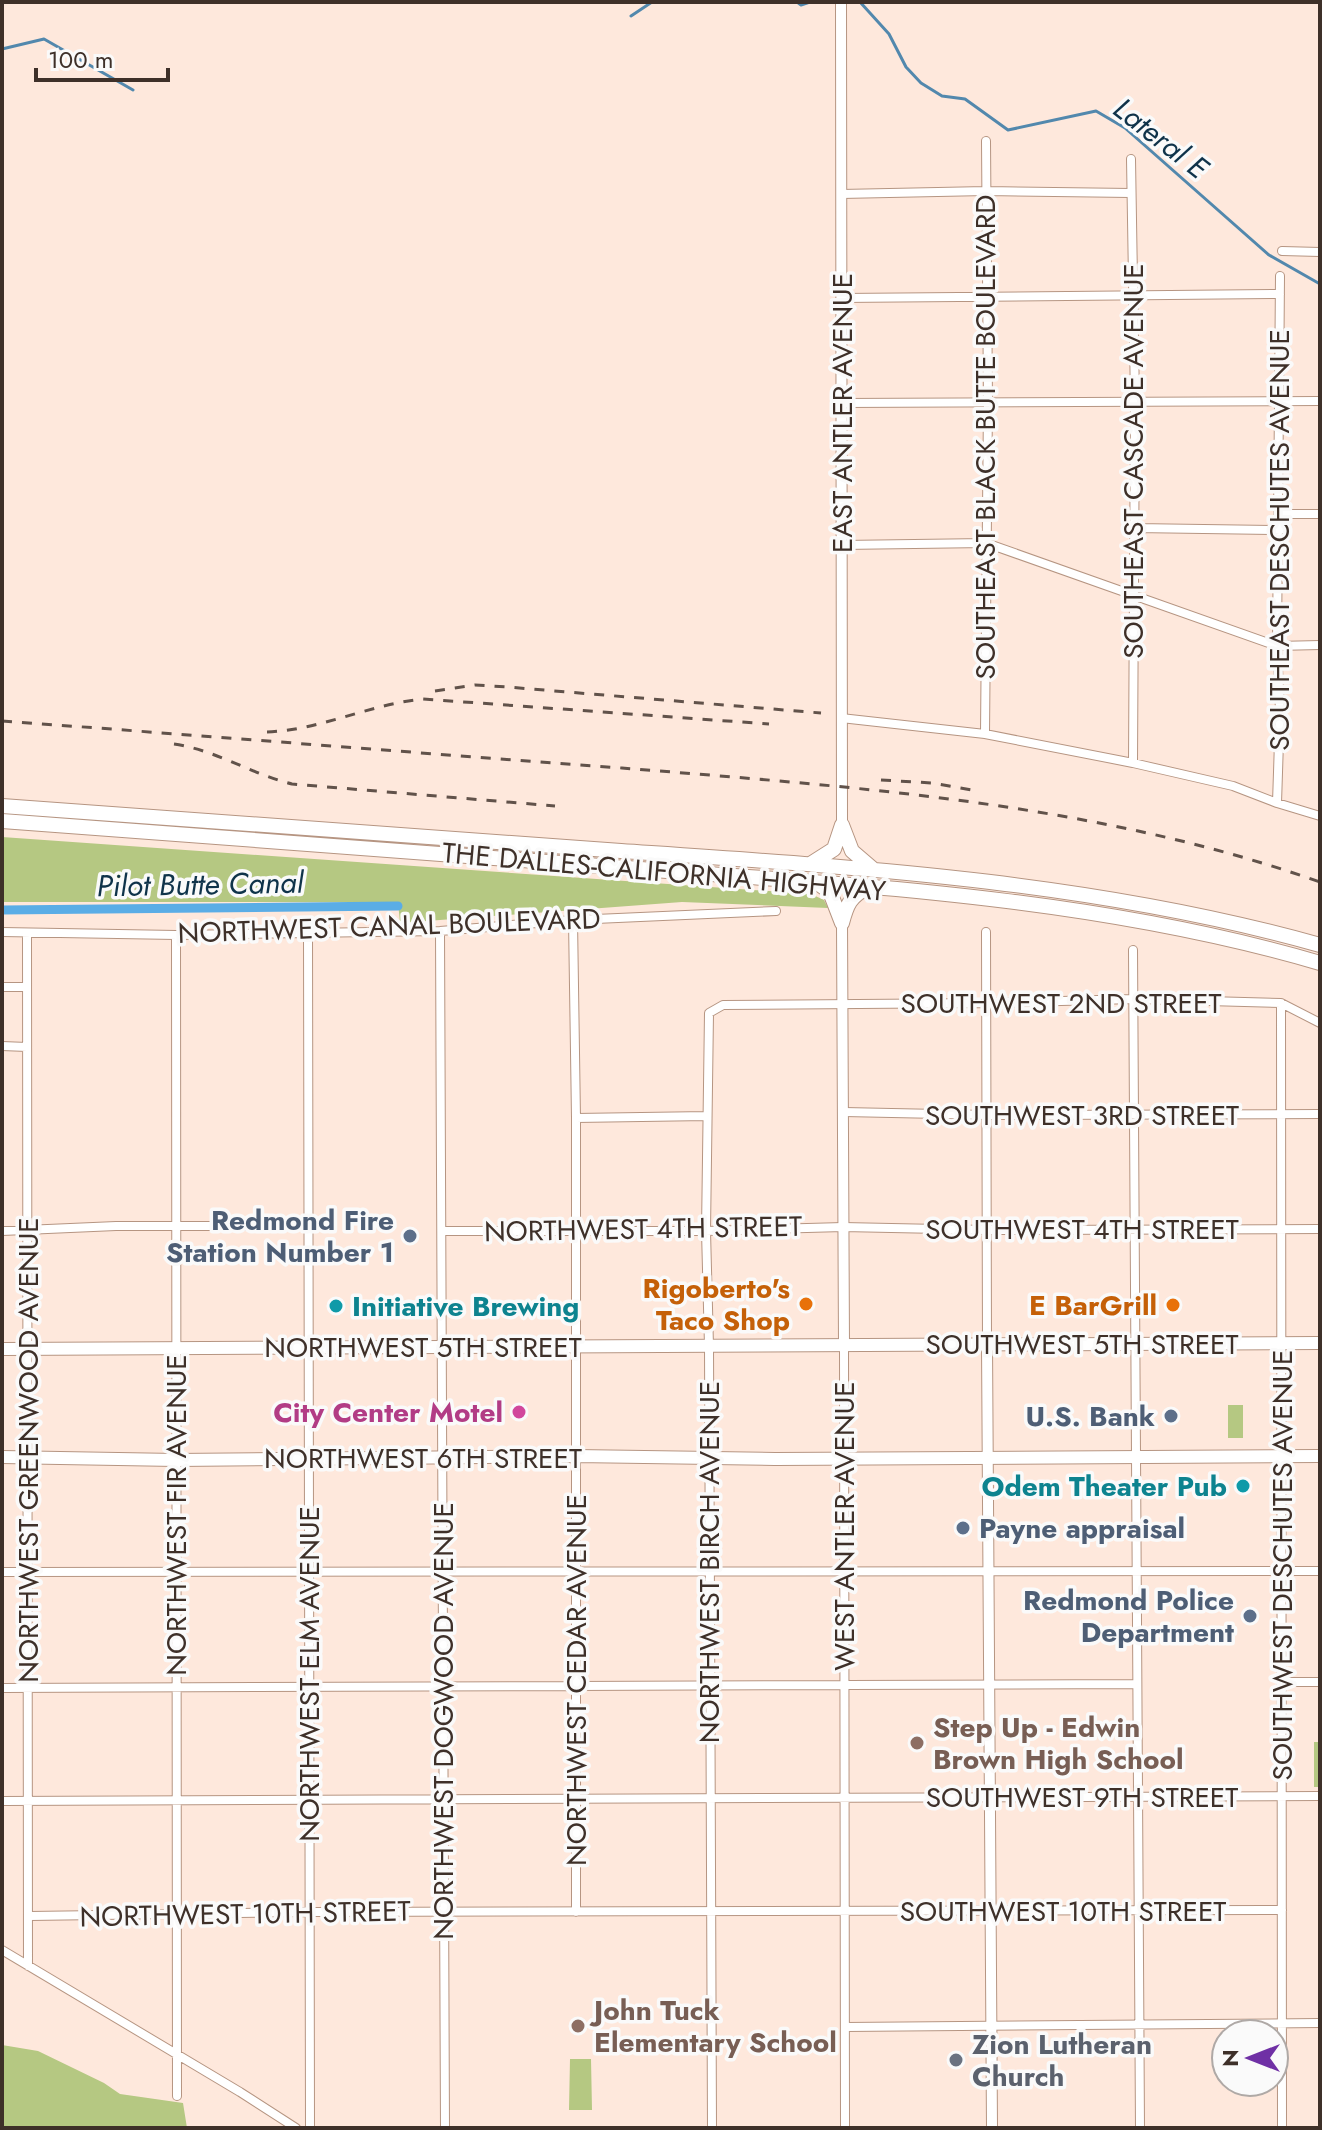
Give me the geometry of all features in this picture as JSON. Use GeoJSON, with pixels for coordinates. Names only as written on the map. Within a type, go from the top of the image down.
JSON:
{"type":"FeatureCollection","features":[{"type":"Feature","properties":{"kind":"highway","name":"THE DALLES-CALIFORNIA HIGHWAY"},"geometry":{"type":"LineString","coordinates":[[2,806],[874,870],[1083,894],[1221,920],[1320,945]]}},
{"type":"Feature","properties":{"kind":"highway","name":"THE DALLES-CALIFORNIA HIGHWAY"},"geometry":{"type":"LineString","coordinates":[[2,821],[868,887],[1080,911],[1233,941],[1320,963]]}},
{"type":"Feature","properties":{"kind":"highway"},"geometry":{"type":"LineString","coordinates":[[811,864],[834,849],[842,825]]}},
{"type":"Feature","properties":{"kind":"highway"},"geometry":{"type":"LineString","coordinates":[[842,825],[852,851],[874,870]]}},
{"type":"Feature","properties":{"kind":"highway"},"geometry":{"type":"LineString","coordinates":[[816,882],[830,892],[842,923]]}},
{"type":"Feature","properties":{"kind":"highway"},"geometry":{"type":"LineString","coordinates":[[842,923],[848,901],[868,887]]}},
{"type":"Feature","properties":{"kind":"main road","name":"SOUTHWEST 5TH STREET"},"geometry":{"type":"LineString","coordinates":[[844,1345],[1320,1343]]}},
{"type":"Feature","properties":{"kind":"main road","name":"NORTHWEST 5TH STREET"},"geometry":{"type":"LineString","coordinates":[[2,1349],[844,1345]]}},
{"type":"Feature","properties":{"kind":"main road","name":"NORTHWEST 6TH STREET"},"geometry":{"type":"LineString","coordinates":[[2,1457],[176,1460],[576,1456],[844,1459],[1320,1456]]}},
{"type":"Feature","properties":{"kind":"street","name":"EAST ANTLER AVENUE"},"geometry":{"type":"LineString","coordinates":[[841,2],[842,825]]}},
{"type":"Feature","properties":{"kind":"street","name":"SOUTHEAST BLACK BUTTE BOULEVARD"},"geometry":{"type":"LineString","coordinates":[[985,734],[988,402],[986,141]]}},
{"type":"Feature","properties":{"kind":"street","name":"SOUTHEAST CASCADE AVENUE"},"geometry":{"type":"LineString","coordinates":[[1131,159],[1135,401],[1133,763]]}},
{"type":"Feature","properties":{"kind":"street"},"geometry":{"type":"LineString","coordinates":[[841,194],[986,191],[1131,193]]}},
{"type":"Feature","properties":{"kind":"street"},"geometry":{"type":"LineString","coordinates":[[1282,251],[1320,252]]}},
{"type":"Feature","properties":{"kind":"street","name":"SOUTHEAST DESCHUTES AVENUE"},"geometry":{"type":"LineString","coordinates":[[1277,803],[1280,711],[1277,646],[1280,276]]}},
{"type":"Feature","properties":{"kind":"street"},"geometry":{"type":"LineString","coordinates":[[841,298],[1280,294]]}},
{"type":"Feature","properties":{"kind":"street"},"geometry":{"type":"LineString","coordinates":[[842,403],[1320,401]]}},
{"type":"Feature","properties":{"kind":"street"},"geometry":{"type":"LineString","coordinates":[[1280,514],[1320,514]]}},
{"type":"Feature","properties":{"kind":"street"},"geometry":{"type":"LineString","coordinates":[[1135,528],[1280,530]]}},
{"type":"Feature","properties":{"kind":"street"},"geometry":{"type":"LineString","coordinates":[[842,545],[986,543],[1277,646],[1320,645]]}},
{"type":"Feature","properties":{"kind":"street"},"geometry":{"type":"LineString","coordinates":[[841,718],[985,734],[1133,763],[1233,786],[1320,816]]}},
{"type":"Feature","properties":{"kind":"street","name":"NORTHWEST CANAL BOULEVARD"},"geometry":{"type":"LineString","coordinates":[[2,932],[176,935],[440,931],[573,920],[776,911]]}},
{"type":"Feature","properties":{"kind":"street","name":"NORTHWEST CEDAR AVENUE"},"geometry":{"type":"LineString","coordinates":[[573,920],[576,1118],[576,1912]]}},
{"type":"Feature","properties":{"kind":"street","name":"WEST ANTLER AVENUE"},"geometry":{"type":"LineString","coordinates":[[842,923],[845,2128]]}},
{"type":"Feature","properties":{"kind":"street","name":"NORTHWEST ELM AVENUE"},"geometry":{"type":"LineString","coordinates":[[308,931],[310,2128]]}},
{"type":"Feature","properties":{"kind":"street","name":"NORTHWEST DOGWOOD AVENUE"},"geometry":{"type":"LineString","coordinates":[[440,931],[445,2128]]}},
{"type":"Feature","properties":{"kind":"street"},"geometry":{"type":"LineString","coordinates":[[986,932],[992,2128]]}},
{"type":"Feature","properties":{"kind":"street","name":"NORTHWEST GREENWOOD AVENUE"},"geometry":{"type":"LineString","coordinates":[[27,933],[28,1966]]}},
{"type":"Feature","properties":{"kind":"street","name":"NORTHWEST FIR AVENUE"},"geometry":{"type":"LineString","coordinates":[[176,935],[177,2096]]}},
{"type":"Feature","properties":{"kind":"street"},"geometry":{"type":"LineString","coordinates":[[1133,950],[1140,2128]]}},
{"type":"Feature","properties":{"kind":"street"},"geometry":{"type":"LineString","coordinates":[[2,987],[27,987]]}},
{"type":"Feature","properties":{"kind":"street","name":"SOUTHWEST 2ND STREET"},"geometry":{"type":"LineString","coordinates":[[723,1005],[1134,999],[1281,1003]]}},
{"type":"Feature","properties":{"kind":"street"},"geometry":{"type":"LineString","coordinates":[[1281,1003],[1320,1023]]}},
{"type":"Feature","properties":{"kind":"street","name":"SOUTHWEST DESCHUTES AVENUE"},"geometry":{"type":"LineString","coordinates":[[1281,1003],[1282,2018]]}},
{"type":"Feature","properties":{"kind":"street","name":"NORTHWEST BIRCH AVENUE"},"geometry":{"type":"LineString","coordinates":[[712,2128],[707,1116],[709,1013],[723,1005]]}},
{"type":"Feature","properties":{"kind":"street"},"geometry":{"type":"LineString","coordinates":[[2,1046],[27,1047]]}},
{"type":"Feature","properties":{"kind":"street","name":"SOUTHWEST 3RD STREET"},"geometry":{"type":"LineString","coordinates":[[844,1112],[1320,1114]]}},
{"type":"Feature","properties":{"kind":"street"},"geometry":{"type":"LineString","coordinates":[[576,1118],[707,1116]]}},
{"type":"Feature","properties":{"kind":"street"},"geometry":{"type":"LineString","coordinates":[[2,1231],[308,1226]]}},
{"type":"Feature","properties":{"kind":"street","name":"NORTHWEST 4TH STREET"},"geometry":{"type":"LineString","coordinates":[[442,1231],[706,1231],[843,1227]]}},
{"type":"Feature","properties":{"kind":"street","name":"SOUTHWEST 4TH STREET"},"geometry":{"type":"LineString","coordinates":[[843,1227],[1320,1229]]}},
{"type":"Feature","properties":{"kind":"street"},"geometry":{"type":"LineString","coordinates":[[2,1572],[1320,1571]]}},
{"type":"Feature","properties":{"kind":"street"},"geometry":{"type":"LineString","coordinates":[[1282,1682],[1320,1682]]}},
{"type":"Feature","properties":{"kind":"street"},"geometry":{"type":"LineString","coordinates":[[2,1688],[1137,1684]]}},
{"type":"Feature","properties":{"kind":"street","name":"SOUTHWEST 9TH STREET"},"geometry":{"type":"LineString","coordinates":[[2,1801],[1320,1796]]}},
{"type":"Feature","properties":{"kind":"street","name":"SOUTHWEST 10TH STREET"},"geometry":{"type":"LineString","coordinates":[[844,1911],[1282,1910]]}},
{"type":"Feature","properties":{"kind":"street","name":"NORTHWEST 10TH STREET"},"geometry":{"type":"LineString","coordinates":[[30,1916],[844,1911]]}},
{"type":"Feature","properties":{"kind":"street"},"geometry":{"type":"LineString","coordinates":[[2,1950],[296,2128]]}},
{"type":"Feature","properties":{"kind":"street"},"geometry":{"type":"LineString","coordinates":[[1290,2024],[1320,2023]]}},
{"type":"Feature","properties":{"kind":"street"},"geometry":{"type":"LineString","coordinates":[[845,2027],[1210,2024]]}},
{"type":"Feature","properties":{"kind":"street","name":"SOUTHWEST DESCHUTES AVENUE"},"geometry":{"type":"LineString","coordinates":[[1282,2098],[1282,2128]]}},
{"type":"Feature","properties":{"kind":"green space"},"geometry":{"type":"Polygon","coordinates":[[[2,837],[811,894],[824,900],[828,908],[682,902],[400,923],[398,902],[2,902],[2,837]]]}},
{"type":"Feature","properties":{"kind":"green space"},"geometry":{"type":"Polygon","coordinates":[[[1228,1405],[1243,1405],[1243,1438],[1228,1438],[1228,1405]]]}},
{"type":"Feature","properties":{"kind":"green space"},"geometry":{"type":"Polygon","coordinates":[[[1314,1742],[1320,1742],[1320,1787],[1314,1787],[1314,1742]]]}},
{"type":"Feature","properties":{"kind":"green space"},"geometry":{"type":"Polygon","coordinates":[[[2,2045],[38,2051],[120,2094],[183,2103],[187,2128],[2,2128],[2,2045]]]}},
{"type":"Feature","properties":{"kind":"green space"},"geometry":{"type":"Polygon","coordinates":[[[570,2059],[591,2059],[592,2110],[569,2110],[570,2059]]]}},
{"type":"Feature","properties":{"kind":"waterway","name":"Lateral E"},"geometry":{"type":"LineString","coordinates":[[631,16],[652,2]]}},
{"type":"Feature","properties":{"kind":"waterway","name":"Lateral E"},"geometry":{"type":"LineString","coordinates":[[797,2],[801,5],[810,2]]}},
{"type":"Feature","properties":{"kind":"waterway","name":"Lateral E"},"geometry":{"type":"LineString","coordinates":[[860,2],[889,34],[906,67],[921,83],[942,96],[965,99],[1008,130],[1096,111],[1125,128],[1269,255],[1320,284]]}},
{"type":"Feature","properties":{"kind":"waterway","name":"Lateral E"},"geometry":{"type":"LineString","coordinates":[[2,49],[44,39],[133,90]]}},
{"type":"Feature","properties":{"kind":"waterway","name":"Pilot Butte Canal"},"geometry":{"type":"LineString","coordinates":[[2,910],[398,906]]}},
{"type":"Feature","properties":{"kind":"railway"},"geometry":{"type":"LineString","coordinates":[[435,691],[475,685],[821,713]]}},
{"type":"Feature","properties":{"kind":"railway"},"geometry":{"type":"LineString","coordinates":[[267,732],[307,727],[423,699],[769,724]]}},
{"type":"Feature","properties":{"kind":"railway"},"geometry":{"type":"LineString","coordinates":[[2,721],[622,768],[975,802],[1149,834],[1235,855],[1320,882]]}},
{"type":"Feature","properties":{"kind":"railway"},"geometry":{"type":"LineString","coordinates":[[174,744],[204,751],[292,784],[555,806]]}},
{"type":"Feature","properties":{"kind":"railway"},"geometry":{"type":"LineString","coordinates":[[881,780],[932,783],[972,790]]}},
{"type":"Feature","properties":{"kind":"place","name":"Redmond Fire Station Number 1"},"geometry":{"type":"Point","coordinates":[410,1236]}},
{"type":"Feature","properties":{"kind":"place","name":"Rigoberto's Taco Shop"},"geometry":{"type":"Point","coordinates":[806,1304]}},
{"type":"Feature","properties":{"kind":"place","name":"E BarGrill"},"geometry":{"type":"Point","coordinates":[1173,1305]}},
{"type":"Feature","properties":{"kind":"place","name":"Initiative Brewing"},"geometry":{"type":"Point","coordinates":[336,1306]}},
{"type":"Feature","properties":{"kind":"place","name":"City Center Motel"},"geometry":{"type":"Point","coordinates":[519,1412]}},
{"type":"Feature","properties":{"kind":"place","name":"U.S. Bank"},"geometry":{"type":"Point","coordinates":[1171,1416]}},
{"type":"Feature","properties":{"kind":"place","name":"Odem Theater Pub"},"geometry":{"type":"Point","coordinates":[1243,1486]}},
{"type":"Feature","properties":{"kind":"place","name":"Payne appraisal"},"geometry":{"type":"Point","coordinates":[963,1528]}},
{"type":"Feature","properties":{"kind":"place","name":"Redmond Police Department"},"geometry":{"type":"Point","coordinates":[1250,1616]}},
{"type":"Feature","properties":{"kind":"place","name":"Step Up - Edwin Brown High School"},"geometry":{"type":"Point","coordinates":[917,1743]}},
{"type":"Feature","properties":{"kind":"place","name":"John Tuck Elementary School"},"geometry":{"type":"Point","coordinates":[578,2026]}},
{"type":"Feature","properties":{"kind":"place","name":"Zion Lutheran Church"},"geometry":{"type":"Point","coordinates":[956,2060]}}]}
